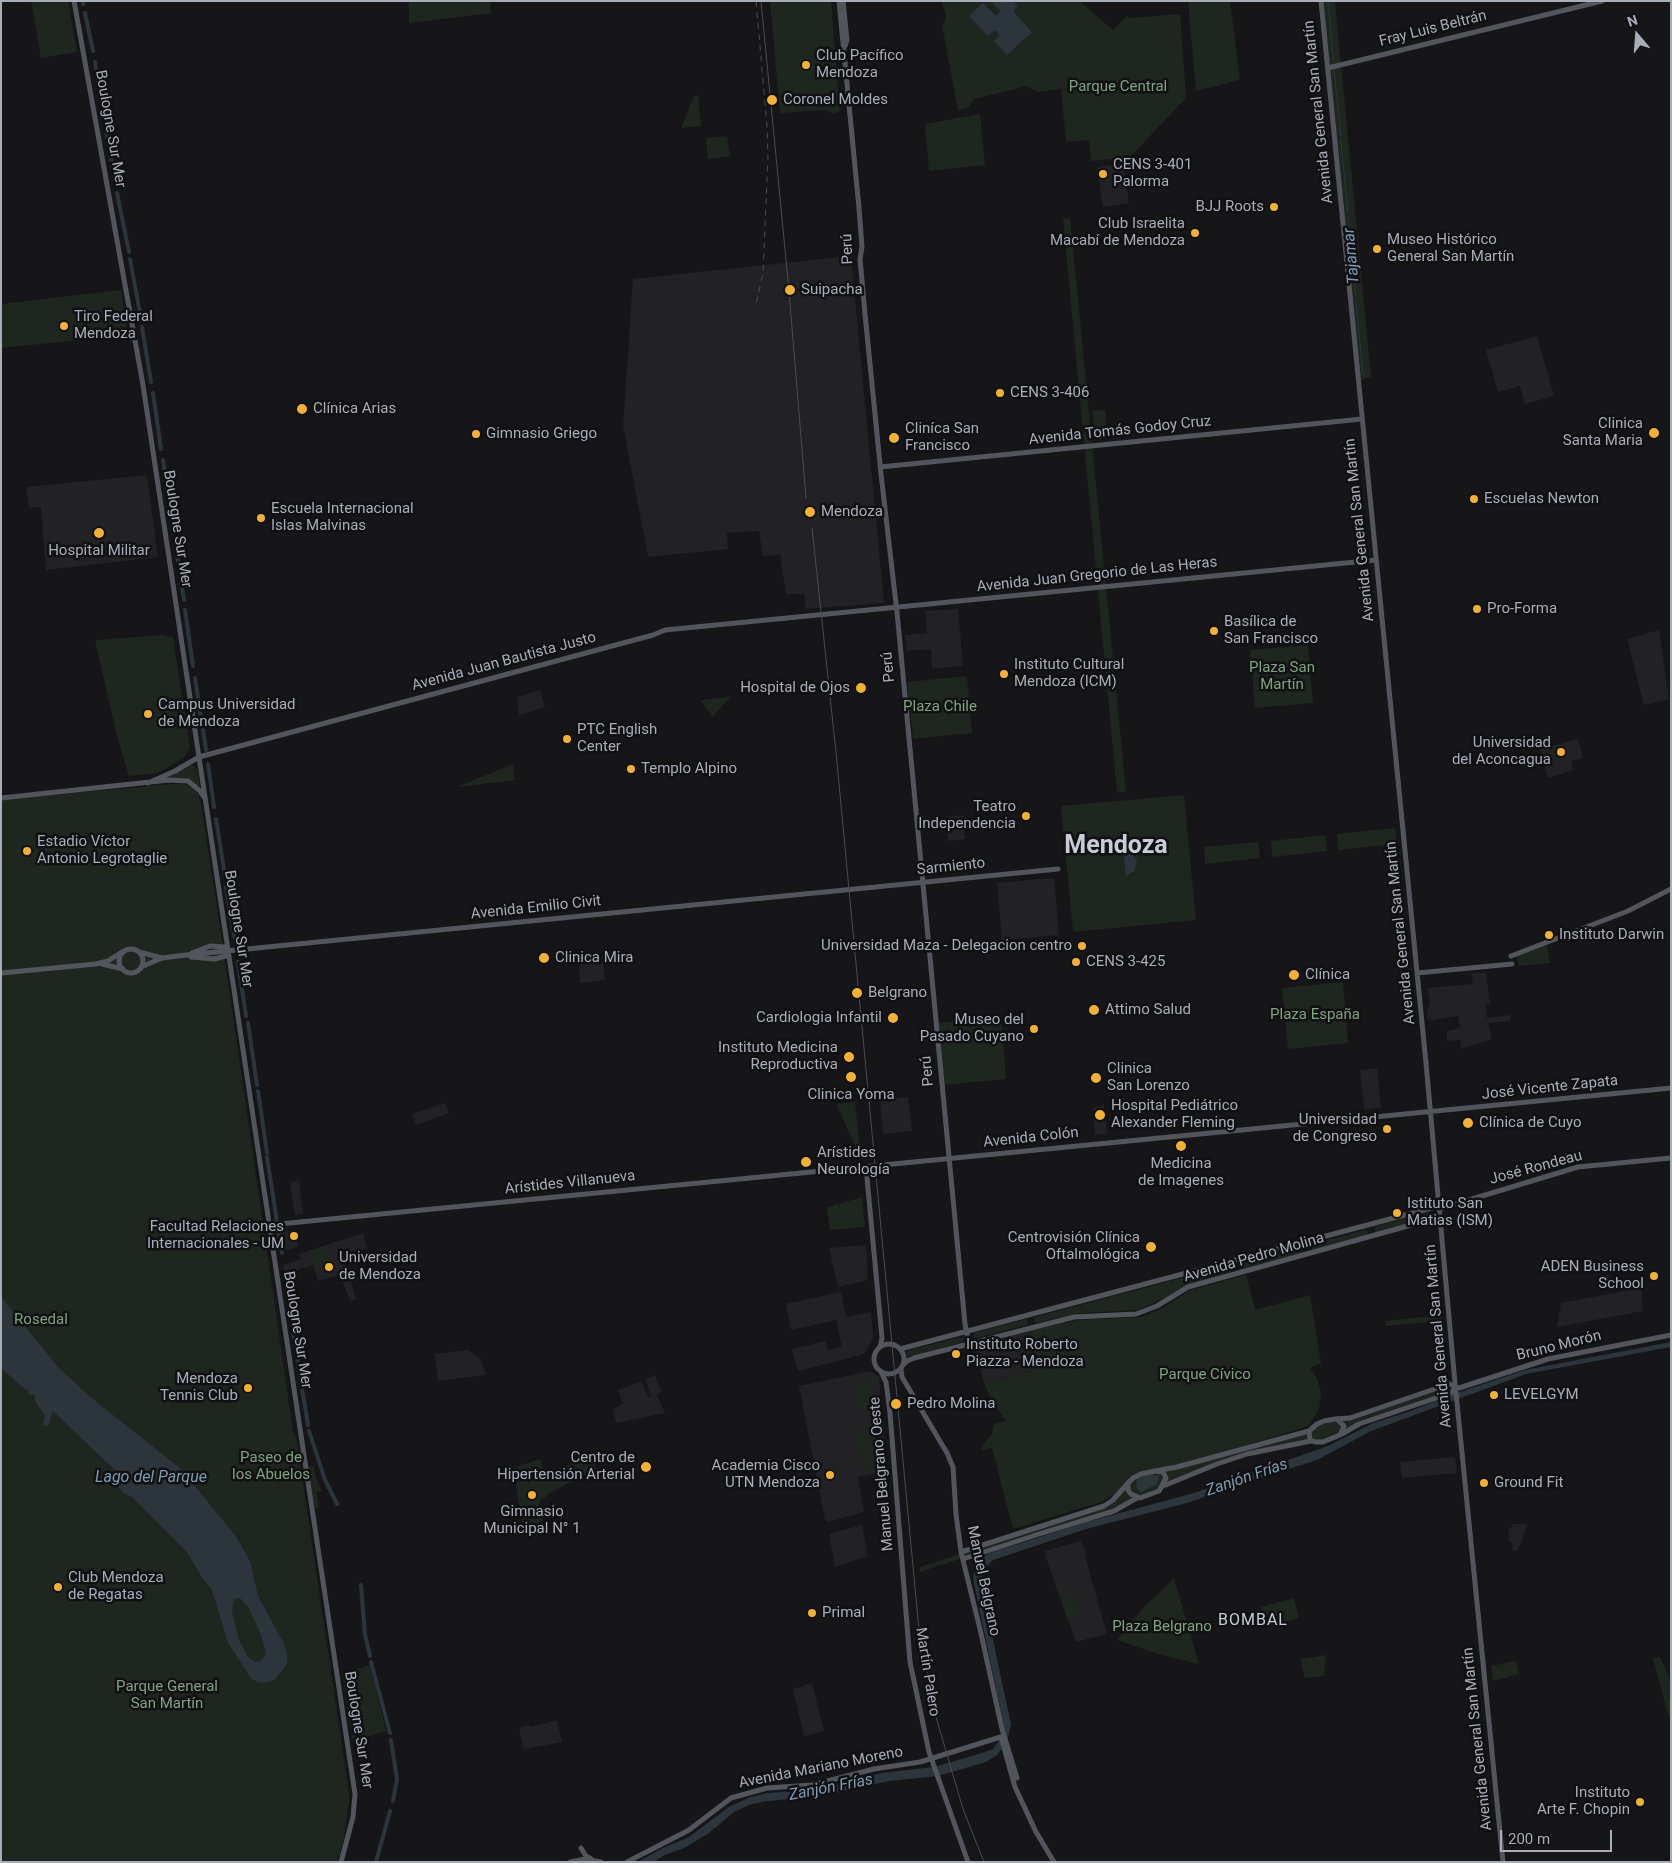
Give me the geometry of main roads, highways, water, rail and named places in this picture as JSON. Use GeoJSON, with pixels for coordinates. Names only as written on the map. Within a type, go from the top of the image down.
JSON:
{"type":"FeatureCollection","features":[{"type":"Feature","properties":{"kind":"main road","name":"Boulogne Sur Mer"},"geometry":{"type":"LineString","coordinates":[[74,1],[133,326],[356,1794],[352,1823],[341,1862]]}},
{"type":"Feature","properties":{"kind":"main road","name":"Perú"},"geometry":{"type":"LineString","coordinates":[[839,1],[862,241],[862,278],[880,467],[896,608],[949,1159],[969,1344]]}},
{"type":"Feature","properties":{"kind":"main road","name":"Perú"},"geometry":{"type":"LineString","coordinates":[[843,1],[847,40],[844,49]]}},
{"type":"Feature","properties":{"kind":"main road","name":"Avenida General San Martín"},"geometry":{"type":"LineString","coordinates":[[1321,1],[1503,1862]]}},
{"type":"Feature","properties":{"kind":"main road","name":"Fray Luis Beltrán"},"geometry":{"type":"LineString","coordinates":[[1328,68],[1602,1]]}},
{"type":"Feature","properties":{"kind":"main road","name":"Avenida Tomás Godoy Cruz"},"geometry":{"type":"LineString","coordinates":[[880,467],[1362,419]]}},
{"type":"Feature","properties":{"kind":"main road","name":"Avenida Juan Gregorio de Las Heras"},"geometry":{"type":"LineString","coordinates":[[820,615],[1376,560]]}},
{"type":"Feature","properties":{"kind":"main road","name":"Avenida Juan Bautista Justo"},"geometry":{"type":"LineString","coordinates":[[148,783],[175,771],[199,757],[644,638],[662,631],[820,615]]}},
{"type":"Feature","properties":{"kind":"main road"},"geometry":{"type":"LineString","coordinates":[[1,798],[168,780],[188,781],[206,799]]}},
{"type":"Feature","properties":{"kind":"main road","name":"Sarmiento"},"geometry":{"type":"LineString","coordinates":[[847,890],[1058,869]]}},
{"type":"Feature","properties":{"kind":"main road"},"geometry":{"type":"LineString","coordinates":[[1511,956],[1638,907],[1671,889]]}},
{"type":"Feature","properties":{"kind":"main road","name":"Avenida Emilio Civit"},"geometry":{"type":"LineString","coordinates":[[162,958],[847,890]]}},
{"type":"Feature","properties":{"kind":"main road"},"geometry":{"type":"LineString","coordinates":[[1,973],[96,964],[108,961],[131,947],[139,952],[162,958]]}},
{"type":"Feature","properties":{"kind":"main road"},"geometry":{"type":"LineString","coordinates":[[122,952],[119,960],[123,969]]}},
{"type":"Feature","properties":{"kind":"main road"},"geometry":{"type":"LineString","coordinates":[[139,952],[142,959],[141,967]]}},
{"type":"Feature","properties":{"kind":"main road"},"geometry":{"type":"LineString","coordinates":[[96,964],[109,965],[133,974],[141,967],[162,958]]}},
{"type":"Feature","properties":{"kind":"main road"},"geometry":{"type":"LineString","coordinates":[[1417,973],[1512,964]]}},
{"type":"Feature","properties":{"kind":"main road","name":"José Vicente Zapata"},"geometry":{"type":"LineString","coordinates":[[1431,1112],[1671,1088]]}},
{"type":"Feature","properties":{"kind":"main road","name":"Avenida Colón"},"geometry":{"type":"LineString","coordinates":[[873,1166],[1431,1112]]}},
{"type":"Feature","properties":{"kind":"main road","name":"José Rondeau"},"geometry":{"type":"LineString","coordinates":[[1439,1208],[1578,1167],[1671,1158]]}},
{"type":"Feature","properties":{"kind":"main road","name":"Arístides Villanueva"},"geometry":{"type":"LineString","coordinates":[[269,1225],[873,1166]]}},
{"type":"Feature","properties":{"kind":"main road"},"geometry":{"type":"LineString","coordinates":[[866,1167],[882,1338],[880,1346],[876,1350],[875,1366],[881,1372],[891,1374],[902,1367],[904,1357],[900,1349],[890,1344],[880,1346]]}},
{"type":"Feature","properties":{"kind":"main road","name":"Avenida Pedro Molina"},"geometry":{"type":"LineString","coordinates":[[900,1349],[1439,1208]]}},
{"type":"Feature","properties":{"kind":"main road","name":"Avenida Pedro Molina"},"geometry":{"type":"LineString","coordinates":[[902,1367],[909,1360],[1074,1317],[1136,1314],[1157,1306],[1188,1287],[1440,1217]]}},
{"type":"Feature","properties":{"kind":"main road","name":"Bruno Morón"},"geometry":{"type":"LineString","coordinates":[[1456,1393],[1459,1388],[1548,1359],[1671,1335]]}},
{"type":"Feature","properties":{"kind":"main road","name":"Manuel Belgrano"},"geometry":{"type":"LineString","coordinates":[[902,1367],[902,1377],[947,1453],[953,1467],[961,1552],[1003,1739],[1017,1778]]}},
{"type":"Feature","properties":{"kind":"main road","name":"Manuel Belgrano Oeste"},"geometry":{"type":"LineString","coordinates":[[881,1372],[886,1382],[890,1413],[903,1575]]}},
{"type":"Feature","properties":{"kind":"main road"},"geometry":{"type":"LineString","coordinates":[[961,1552],[1104,1506],[1113,1500],[1133,1478],[1141,1474],[1177,1468],[1309,1431],[1324,1421],[1350,1418],[1449,1384],[1456,1393]]}},
{"type":"Feature","properties":{"kind":"main road"},"geometry":{"type":"LineString","coordinates":[[1163,1486],[1247,1454],[1311,1441],[1323,1442],[1340,1436],[1359,1424],[1451,1393],[1456,1393]]}},
{"type":"Feature","properties":{"kind":"main road"},"geometry":{"type":"LineString","coordinates":[[1337,1419],[1344,1426],[1340,1436]]}},
{"type":"Feature","properties":{"kind":"main road"},"geometry":{"type":"LineString","coordinates":[[1309,1431],[1311,1441]]}},
{"type":"Feature","properties":{"kind":"main road"},"geometry":{"type":"LineString","coordinates":[[963,1559],[1114,1511],[1137,1498],[1152,1495],[1163,1486],[1165,1475],[1161,1471],[1154,1471]]}},
{"type":"Feature","properties":{"kind":"main road"},"geometry":{"type":"LineString","coordinates":[[1128,1483],[1129,1491],[1137,1498]]}},
{"type":"Feature","properties":{"kind":"main road","name":"Martín Palero"},"geometry":{"type":"LineString","coordinates":[[903,1575],[908,1646],[927,1742],[931,1759],[968,1862]]}},
{"type":"Feature","properties":{"kind":"main road"},"geometry":{"type":"LineString","coordinates":[[1003,1739],[1012,1779],[1038,1835],[1054,1862]]}},
{"type":"Feature","properties":{"kind":"main road","name":"Avenida Mariano Moreno"},"geometry":{"type":"LineString","coordinates":[[627,1862],[689,1830],[731,1798],[767,1788],[812,1785],[868,1770],[916,1763],[1003,1739]]}},
{"type":"Feature","properties":{"kind":"main road"},"geometry":{"type":"LineString","coordinates":[[916,1763],[924,1755],[927,1742]]}},
{"type":"Feature","properties":{"kind":"main road"},"geometry":{"type":"LineString","coordinates":[[581,1848],[586,1856],[592,1860]]}},
{"type":"Feature","properties":{"kind":"main road"},"geometry":{"type":"LineString","coordinates":[[570,1862],[592,1860],[601,1862]]}},
{"type":"Feature","properties":{"kind":"water"},"geometry":{"type":"Polygon","coordinates":[[[991,1],[1013,1],[1018,6],[1013,11],[1032,32],[1007,55],[994,41],[1000,35],[995,30],[988,36],[969,16],[983,3],[996,16],[1001,11],[991,1]]]}},
{"type":"Feature","properties":{"kind":"water"},"geometry":{"type":"Polygon","coordinates":[[[1123,849],[1132,853],[1137,861],[1134,871],[1126,876],[1123,849]]]}},
{"type":"Feature","properties":{"kind":"water","name":"Lago del Parque"},"geometry":{"type":"Polygon","coordinates":[[[1,1297],[58,1367],[89,1396],[181,1469],[237,1538],[250,1561],[258,1596],[287,1653],[287,1662],[284,1669],[274,1680],[264,1683],[252,1679],[228,1643],[212,1590],[187,1552],[131,1496],[125,1494],[111,1480],[98,1482],[100,1477],[117,1472],[53,1411],[48,1426],[43,1425],[45,1416],[35,1401],[35,1395],[29,1394],[27,1389],[1,1368],[1,1297]],[[236,1598],[233,1602],[232,1613],[239,1640],[248,1657],[259,1662],[266,1652],[259,1630],[248,1607],[240,1598],[236,1598]]]}},
{"type":"Feature","properties":{"kind":"water","name":"Zanjón Frías"},"geometry":{"type":"Polygon","coordinates":[[[1671,1342],[1671,1347],[1526,1374],[1371,1431],[1317,1460],[1187,1503],[1086,1529],[993,1560],[983,1570],[981,1583],[1011,1725],[1007,1742],[997,1755],[986,1762],[938,1776],[889,1781],[822,1796],[767,1801],[749,1805],[734,1812],[709,1833],[684,1848],[665,1855],[654,1862],[638,1862],[661,1849],[689,1837],[729,1807],[748,1798],[767,1793],[821,1789],[882,1773],[934,1767],[993,1749],[1000,1739],[1004,1727],[973,1578],[976,1564],[987,1554],[1083,1523],[1194,1493],[1328,1446],[1373,1423],[1525,1370],[1671,1342]]]}},
{"type":"Feature","properties":{"kind":"water"},"geometry":{"type":"Polygon","coordinates":[[[1151,1473],[1156,1476],[1159,1475],[1157,1484],[1141,1492],[1136,1487],[1137,1478],[1151,1473]]]}},
{"type":"Feature","properties":{"kind":"waterway","name":"Tajamar"},"geometry":{"type":"LineString","coordinates":[[1328,1],[1334,64]]}},
{"type":"Feature","properties":{"kind":"waterway"},"geometry":{"type":"LineString","coordinates":[[85,13],[93,51]]}},
{"type":"Feature","properties":{"kind":"waterway"},"geometry":{"type":"LineString","coordinates":[[95,62],[99,88]]}},
{"type":"Feature","properties":{"kind":"waterway","name":"Tajamar"},"geometry":{"type":"LineString","coordinates":[[1334,69],[1341,136]]}},
{"type":"Feature","properties":{"kind":"waterway"},"geometry":{"type":"LineString","coordinates":[[100,93],[105,122]]}},
{"type":"Feature","properties":{"kind":"waterway"},"geometry":{"type":"LineString","coordinates":[[106,129],[115,181]]}},
{"type":"Feature","properties":{"kind":"waterway","name":"Tajamar"},"geometry":{"type":"LineString","coordinates":[[1341,141],[1348,213]]}},
{"type":"Feature","properties":{"kind":"waterway"},"geometry":{"type":"LineString","coordinates":[[117,193],[129,252]]}},
{"type":"Feature","properties":{"kind":"waterway","name":"Tajamar"},"geometry":{"type":"LineString","coordinates":[[1348,217],[1356,296]]}},
{"type":"Feature","properties":{"kind":"waterway"},"geometry":{"type":"LineString","coordinates":[[130,259],[140,313]]}},
{"type":"Feature","properties":{"kind":"waterway","name":"Tajamar"},"geometry":{"type":"LineString","coordinates":[[1356,302],[1363,376]]}},
{"type":"Feature","properties":{"kind":"waterway"},"geometry":{"type":"LineString","coordinates":[[142,327],[151,382]]}},
{"type":"Feature","properties":{"kind":"waterway"},"geometry":{"type":"LineString","coordinates":[[153,393],[161,449]]}},
{"type":"Feature","properties":{"kind":"waterway"},"geometry":{"type":"LineString","coordinates":[[163,460],[173,530]]}},
{"type":"Feature","properties":{"kind":"waterway"},"geometry":{"type":"LineString","coordinates":[[175,541],[184,600]]}},
{"type":"Feature","properties":{"kind":"waterway"},"geometry":{"type":"LineString","coordinates":[[185,610],[193,666]]}},
{"type":"Feature","properties":{"kind":"waterway"},"geometry":{"type":"LineString","coordinates":[[195,678],[206,750]]}},
{"type":"Feature","properties":{"kind":"waterway"},"geometry":{"type":"LineString","coordinates":[[208,764],[214,807]]}},
{"type":"Feature","properties":{"kind":"waterway"},"geometry":{"type":"LineString","coordinates":[[216,819],[225,876]]}},
{"type":"Feature","properties":{"kind":"waterway"},"geometry":{"type":"LineString","coordinates":[[226,887],[235,940]]}},
{"type":"Feature","properties":{"kind":"waterway"},"geometry":{"type":"LineString","coordinates":[[238,962],[246,1016]]}},
{"type":"Feature","properties":{"kind":"waterway"},"geometry":{"type":"LineString","coordinates":[[248,1023],[257,1085]]}},
{"type":"Feature","properties":{"kind":"waterway"},"geometry":{"type":"LineString","coordinates":[[258,1091],[267,1153]]}},
{"type":"Feature","properties":{"kind":"waterway"},"geometry":{"type":"LineString","coordinates":[[267,1157],[277,1222]]}},
{"type":"Feature","properties":{"kind":"waterway"},"geometry":{"type":"LineString","coordinates":[[278,1228],[282,1253]]}},
{"type":"Feature","properties":{"kind":"waterway"},"geometry":{"type":"LineString","coordinates":[[289,1302],[293,1326]]}},
{"type":"Feature","properties":{"kind":"waterway"},"geometry":{"type":"LineString","coordinates":[[293,1331],[298,1360]]}},
{"type":"Feature","properties":{"kind":"waterway"},"geometry":{"type":"LineString","coordinates":[[298,1364],[308,1425]]}},
{"type":"Feature","properties":{"kind":"waterway"},"geometry":{"type":"LineString","coordinates":[[309,1431],[325,1480],[337,1504]]}},
{"type":"Feature","properties":{"kind":"waterway"},"geometry":{"type":"LineString","coordinates":[[361,1585],[365,1635],[370,1656]]}},
{"type":"Feature","properties":{"kind":"waterway"},"geometry":{"type":"LineString","coordinates":[[371,1662],[390,1733]]}},
{"type":"Feature","properties":{"kind":"waterway"},"geometry":{"type":"LineString","coordinates":[[391,1740],[397,1779],[393,1801]]}},
{"type":"Feature","properties":{"kind":"waterway"},"geometry":{"type":"LineString","coordinates":[[376,1862],[390,1811]]}},
{"type":"Feature","properties":{"kind":"tram line"},"geometry":{"type":"LineString","coordinates":[[761,1],[789,291],[806,498]]}},
{"type":"Feature","properties":{"kind":"tram line"},"geometry":{"type":"LineString","coordinates":[[812,528],[836,752],[919,1630],[936,1717],[963,1809],[984,1862]]}},
{"type":"Feature","properties":{"kind":"railway"},"geometry":{"type":"LineString","coordinates":[[756,1],[768,158],[763,273],[756,304]]}},
{"type":"Feature","properties":{"kind":"place","name":"Club Pacífico Mendoza"},"geometry":{"type":"Point","coordinates":[806,65]}},
{"type":"Feature","properties":{"kind":"place","name":"Coronel Moldes"},"geometry":{"type":"Point","coordinates":[772,100]}},
{"type":"Feature","properties":{"kind":"place","name":"CENS 3-401 Palorma"},"geometry":{"type":"Point","coordinates":[1103,174]}},
{"type":"Feature","properties":{"kind":"place","name":"BJJ Roots"},"geometry":{"type":"Point","coordinates":[1274,207]}},
{"type":"Feature","properties":{"kind":"place","name":"Club Israelita Macabí de Mendoza"},"geometry":{"type":"Point","coordinates":[1195,233]}},
{"type":"Feature","properties":{"kind":"place","name":"Museo Histórico General San Martín"},"geometry":{"type":"Point","coordinates":[1377,249]}},
{"type":"Feature","properties":{"kind":"place","name":"Suipacha"},"geometry":{"type":"Point","coordinates":[790,290]}},
{"type":"Feature","properties":{"kind":"place","name":"Tiro Federal Mendoza"},"geometry":{"type":"Point","coordinates":[64,326]}},
{"type":"Feature","properties":{"kind":"place","name":"CENS 3-406"},"geometry":{"type":"Point","coordinates":[1000,393]}},
{"type":"Feature","properties":{"kind":"place","name":"Clínica Arias"},"geometry":{"type":"Point","coordinates":[302,409]}},
{"type":"Feature","properties":{"kind":"place","name":"Clinica Santa Maria"},"geometry":{"type":"Point","coordinates":[1654,433]}},
{"type":"Feature","properties":{"kind":"place","name":"Gimnasio Griego"},"geometry":{"type":"Point","coordinates":[476,434]}},
{"type":"Feature","properties":{"kind":"place","name":"Cliníca San Francisco"},"geometry":{"type":"Point","coordinates":[894,438]}},
{"type":"Feature","properties":{"kind":"place","name":"Escuelas Newton"},"geometry":{"type":"Point","coordinates":[1474,499]}},
{"type":"Feature","properties":{"kind":"place","name":"Mendoza"},"geometry":{"type":"Point","coordinates":[810,512]}},
{"type":"Feature","properties":{"kind":"place","name":"Escuela Internacional Islas Malvinas"},"geometry":{"type":"Point","coordinates":[261,518]}},
{"type":"Feature","properties":{"kind":"place","name":"Hospital Militar"},"geometry":{"type":"Point","coordinates":[99,533]}},
{"type":"Feature","properties":{"kind":"place","name":"Pro-Forma"},"geometry":{"type":"Point","coordinates":[1477,609]}},
{"type":"Feature","properties":{"kind":"place","name":"Basílica de San Francisco"},"geometry":{"type":"Point","coordinates":[1214,631]}},
{"type":"Feature","properties":{"kind":"place","name":"Instituto Cultural Mendoza (ICM)"},"geometry":{"type":"Point","coordinates":[1004,674]}},
{"type":"Feature","properties":{"kind":"place","name":"Hospital de Ojos"},"geometry":{"type":"Point","coordinates":[861,688]}},
{"type":"Feature","properties":{"kind":"place","name":"Campus Universidad de Mendoza"},"geometry":{"type":"Point","coordinates":[148,714]}},
{"type":"Feature","properties":{"kind":"place","name":"PTC English Center"},"geometry":{"type":"Point","coordinates":[567,739]}},
{"type":"Feature","properties":{"kind":"place","name":"Universidad del Aconcagua"},"geometry":{"type":"Point","coordinates":[1561,752]}},
{"type":"Feature","properties":{"kind":"place","name":"Templo Alpino"},"geometry":{"type":"Point","coordinates":[631,769]}},
{"type":"Feature","properties":{"kind":"place","name":"Teatro Independencia"},"geometry":{"type":"Point","coordinates":[1026,816]}},
{"type":"Feature","properties":{"kind":"place","name":"Estadio Víctor Antonio Legrotaglie"},"geometry":{"type":"Point","coordinates":[27,851]}},
{"type":"Feature","properties":{"kind":"place","name":"Instituto Darwin"},"geometry":{"type":"Point","coordinates":[1549,935]}},
{"type":"Feature","properties":{"kind":"place","name":"Universidad Maza - Delegacion centro"},"geometry":{"type":"Point","coordinates":[1082,946]}},
{"type":"Feature","properties":{"kind":"place","name":"Clinica Mira"},"geometry":{"type":"Point","coordinates":[544,958]}},
{"type":"Feature","properties":{"kind":"place","name":"CENS 3-425"},"geometry":{"type":"Point","coordinates":[1076,962]}},
{"type":"Feature","properties":{"kind":"place","name":"Clínica"},"geometry":{"type":"Point","coordinates":[1294,975]}},
{"type":"Feature","properties":{"kind":"place","name":"Belgrano"},"geometry":{"type":"Point","coordinates":[857,993]}},
{"type":"Feature","properties":{"kind":"place","name":"Attimo Salud"},"geometry":{"type":"Point","coordinates":[1094,1010]}},
{"type":"Feature","properties":{"kind":"place","name":"Cardiologia Infantil"},"geometry":{"type":"Point","coordinates":[893,1018]}},
{"type":"Feature","properties":{"kind":"place","name":"Museo del Pasado Cuyano"},"geometry":{"type":"Point","coordinates":[1034,1029]}},
{"type":"Feature","properties":{"kind":"place","name":"Instituto Medicina Reproductiva"},"geometry":{"type":"Point","coordinates":[849,1057]}},
{"type":"Feature","properties":{"kind":"place","name":"Clinica Yoma"},"geometry":{"type":"Point","coordinates":[851,1077]}},
{"type":"Feature","properties":{"kind":"place","name":"Clinica San Lorenzo"},"geometry":{"type":"Point","coordinates":[1096,1078]}},
{"type":"Feature","properties":{"kind":"place","name":"Hospital Pediátrico Alexander Fleming"},"geometry":{"type":"Point","coordinates":[1100,1115]}},
{"type":"Feature","properties":{"kind":"place","name":"Clínica de Cuyo"},"geometry":{"type":"Point","coordinates":[1468,1123]}},
{"type":"Feature","properties":{"kind":"place","name":"Universidad de Congreso"},"geometry":{"type":"Point","coordinates":[1387,1129]}},
{"type":"Feature","properties":{"kind":"place","name":"Medicina de Imagenes"},"geometry":{"type":"Point","coordinates":[1181,1146]}},
{"type":"Feature","properties":{"kind":"place","name":"Arístides Neurología"},"geometry":{"type":"Point","coordinates":[806,1162]}},
{"type":"Feature","properties":{"kind":"place","name":"Istituto San Matias (ISM)"},"geometry":{"type":"Point","coordinates":[1397,1213]}},
{"type":"Feature","properties":{"kind":"place","name":"Facultad Relaciones Internacionales - UM"},"geometry":{"type":"Point","coordinates":[294,1236]}},
{"type":"Feature","properties":{"kind":"place","name":"Centrovisión Clínica Oftalmológica"},"geometry":{"type":"Point","coordinates":[1151,1247]}},
{"type":"Feature","properties":{"kind":"place","name":"Universidad de Mendoza"},"geometry":{"type":"Point","coordinates":[329,1267]}},
{"type":"Feature","properties":{"kind":"place","name":"ADEN Business School"},"geometry":{"type":"Point","coordinates":[1654,1276]}},
{"type":"Feature","properties":{"kind":"place","name":"Instituto Roberto Piazza - Mendoza"},"geometry":{"type":"Point","coordinates":[956,1354]}},
{"type":"Feature","properties":{"kind":"place","name":"Mendoza Tennis Club"},"geometry":{"type":"Point","coordinates":[248,1388]}},
{"type":"Feature","properties":{"kind":"place","name":"LEVELGYM"},"geometry":{"type":"Point","coordinates":[1494,1395]}},
{"type":"Feature","properties":{"kind":"place","name":"Pedro Molina"},"geometry":{"type":"Point","coordinates":[896,1404]}},
{"type":"Feature","properties":{"kind":"place","name":"Centro de Hipertensión Arterial"},"geometry":{"type":"Point","coordinates":[646,1467]}},
{"type":"Feature","properties":{"kind":"place","name":"Academia Cisco UTN Mendoza"},"geometry":{"type":"Point","coordinates":[830,1475]}},
{"type":"Feature","properties":{"kind":"place","name":"Ground Fit"},"geometry":{"type":"Point","coordinates":[1484,1483]}},
{"type":"Feature","properties":{"kind":"place","name":"Gimnasio Municipal N° 1"},"geometry":{"type":"Point","coordinates":[532,1495]}},
{"type":"Feature","properties":{"kind":"place","name":"Club Mendoza de Regatas"},"geometry":{"type":"Point","coordinates":[58,1587]}},
{"type":"Feature","properties":{"kind":"place","name":"Primal"},"geometry":{"type":"Point","coordinates":[812,1613]}},
{"type":"Feature","properties":{"kind":"place","name":"Instituto Arte F. Chopin"},"geometry":{"type":"Point","coordinates":[1640,1802]}},
{"type":"Feature","properties":{"kind":"district","name":"Mendoza"},"geometry":{"type":"Point","coordinates":[1116,847]}},
{"type":"Feature","properties":{"kind":"district","name":"BOMBAL"},"geometry":{"type":"Point","coordinates":[1253,1621]}},
{"type":"Feature","properties":{"kind":"park label","name":"Parque Central"},"geometry":{"type":"Point","coordinates":[1118,87]}},
{"type":"Feature","properties":{"kind":"park label","name":"Plaza San Martín"},"geometry":{"type":"Point","coordinates":[1282,676]}},
{"type":"Feature","properties":{"kind":"park label","name":"Plaza Chile"},"geometry":{"type":"Point","coordinates":[940,707]}},
{"type":"Feature","properties":{"kind":"park label","name":"Plaza España"},"geometry":{"type":"Point","coordinates":[1315,1015]}},
{"type":"Feature","properties":{"kind":"park label","name":"Rosedal"},"geometry":{"type":"Point","coordinates":[41,1320]}},
{"type":"Feature","properties":{"kind":"park label","name":"Parque Cívico"},"geometry":{"type":"Point","coordinates":[1205,1375]}},
{"type":"Feature","properties":{"kind":"park label","name":"Paseo de los Abuelos"},"geometry":{"type":"Point","coordinates":[271,1466]}},
{"type":"Feature","properties":{"kind":"park label","name":"Plaza Belgrano"},"geometry":{"type":"Point","coordinates":[1162,1627]}},
{"type":"Feature","properties":{"kind":"park label","name":"Parque General San Martín"},"geometry":{"type":"Point","coordinates":[167,1696]}}]}
